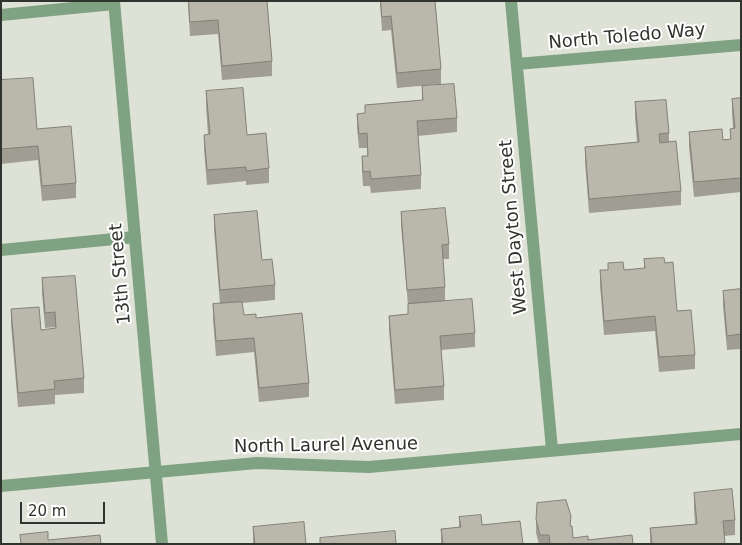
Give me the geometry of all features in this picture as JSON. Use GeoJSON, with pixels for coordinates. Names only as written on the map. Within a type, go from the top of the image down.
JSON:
{"type":"FeatureCollection","features":[{"type":"Feature","properties":{"kind":"street","name":"West Dayton Street"},"geometry":{"type":"LineString","coordinates":[[511,1],[552,450]]}},
{"type":"Feature","properties":{"kind":"street"},"geometry":{"type":"LineString","coordinates":[[1,15],[114,3]]}},
{"type":"Feature","properties":{"kind":"street","name":"13th Street"},"geometry":{"type":"LineString","coordinates":[[114,3],[162,544]]}},
{"type":"Feature","properties":{"kind":"street","name":"North Toledo Way"},"geometry":{"type":"LineString","coordinates":[[517,64],[741,45]]}},
{"type":"Feature","properties":{"kind":"street"},"geometry":{"type":"LineString","coordinates":[[1,250],[135,238]]}},
{"type":"Feature","properties":{"kind":"street","name":"North Laurel Avenue"},"geometry":{"type":"LineString","coordinates":[[1,486],[256,463],[369,467],[741,434]]}},
{"type":"Feature","properties":{"kind":"building"},"geometry":{"type":"Polygon","coordinates":[[[189,1],[267,1],[272,61],[222,66],[218,20],[190,22],[189,1]]]}},
{"type":"Feature","properties":{"kind":"building"},"geometry":{"type":"Polygon","coordinates":[[[381,1],[435,1],[441,69],[397,73],[391,16],[382,17],[381,1]]]}},
{"type":"Feature","properties":{"kind":"building"},"geometry":{"type":"Polygon","coordinates":[[[33,78],[37,129],[71,126],[76,183],[42,186],[38,146],[1,149],[1,80],[33,78]]]}},
{"type":"Feature","properties":{"kind":"building"},"geometry":{"type":"Polygon","coordinates":[[[454,84],[457,118],[417,121],[421,175],[371,179],[370,171],[363,172],[362,156],[368,156],[367,133],[359,134],[357,114],[365,113],[365,105],[423,100],[422,86],[454,84]]]}},
{"type":"Feature","properties":{"kind":"building"},"geometry":{"type":"Polygon","coordinates":[[[243,88],[247,135],[266,133],[269,168],[246,171],[246,167],[207,170],[204,135],[210,134],[206,91],[243,88]]]}},
{"type":"Feature","properties":{"kind":"building"},"geometry":{"type":"Polygon","coordinates":[[[741,98],[741,178],[694,182],[689,132],[722,129],[723,140],[731,139],[730,129],[735,128],[732,99],[741,98]]]}},
{"type":"Feature","properties":{"kind":"building"},"geometry":{"type":"Polygon","coordinates":[[[666,100],[669,133],[659,134],[660,143],[676,141],[681,191],[589,199],[585,147],[639,142],[635,102],[666,100]]]}},
{"type":"Feature","properties":{"kind":"building"},"geometry":{"type":"Polygon","coordinates":[[[445,208],[449,244],[442,245],[445,287],[407,290],[401,212],[445,208]]]}},
{"type":"Feature","properties":{"kind":"building"},"geometry":{"type":"Polygon","coordinates":[[[257,211],[262,260],[272,259],[275,285],[220,290],[214,215],[257,211]]]}},
{"type":"Feature","properties":{"kind":"building"},"geometry":{"type":"Polygon","coordinates":[[[664,258],[665,263],[673,262],[677,311],[691,310],[695,355],[659,357],[655,316],[604,321],[600,270],[608,270],[608,263],[623,262],[624,270],[645,268],[644,259],[664,258]]]}},
{"type":"Feature","properties":{"kind":"building"},"geometry":{"type":"Polygon","coordinates":[[[75,276],[84,378],[54,381],[55,389],[18,393],[11,309],[39,307],[41,330],[56,328],[55,312],[45,313],[42,278],[75,276]]]}},
{"type":"Feature","properties":{"kind":"building"},"geometry":{"type":"Polygon","coordinates":[[[741,289],[741,334],[727,336],[723,291],[741,289]]]}},
{"type":"Feature","properties":{"kind":"building"},"geometry":{"type":"Polygon","coordinates":[[[472,299],[475,333],[440,336],[444,386],[395,390],[389,316],[408,314],[408,304],[472,299]]]}},
{"type":"Feature","properties":{"kind":"building"},"geometry":{"type":"Polygon","coordinates":[[[242,302],[244,315],[256,314],[256,318],[302,313],[309,383],[259,388],[254,338],[216,341],[213,304],[242,302]]]}},
{"type":"Feature","properties":{"kind":"building"},"geometry":{"type":"Polygon","coordinates":[[[732,489],[735,520],[723,521],[725,544],[652,544],[650,528],[697,524],[694,493],[732,489]]]}},
{"type":"Feature","properties":{"kind":"building"},"geometry":{"type":"Polygon","coordinates":[[[566,500],[571,516],[570,526],[572,526],[573,538],[588,536],[588,540],[632,535],[633,544],[550,544],[549,535],[540,535],[536,519],[537,503],[566,500]]]}},
{"type":"Feature","properties":{"kind":"building"},"geometry":{"type":"Polygon","coordinates":[[[481,515],[482,525],[520,521],[523,544],[443,544],[441,529],[461,527],[459,517],[481,515]]]}},
{"type":"Feature","properties":{"kind":"building"},"geometry":{"type":"Polygon","coordinates":[[[304,522],[306,544],[255,544],[253,527],[304,522]]]}},
{"type":"Feature","properties":{"kind":"building"},"geometry":{"type":"Polygon","coordinates":[[[395,531],[396,544],[320,544],[320,538],[395,531]]]}},
{"type":"Feature","properties":{"kind":"building"},"geometry":{"type":"Polygon","coordinates":[[[48,532],[48,540],[100,535],[101,544],[21,544],[20,535],[48,532]]]}}]}
